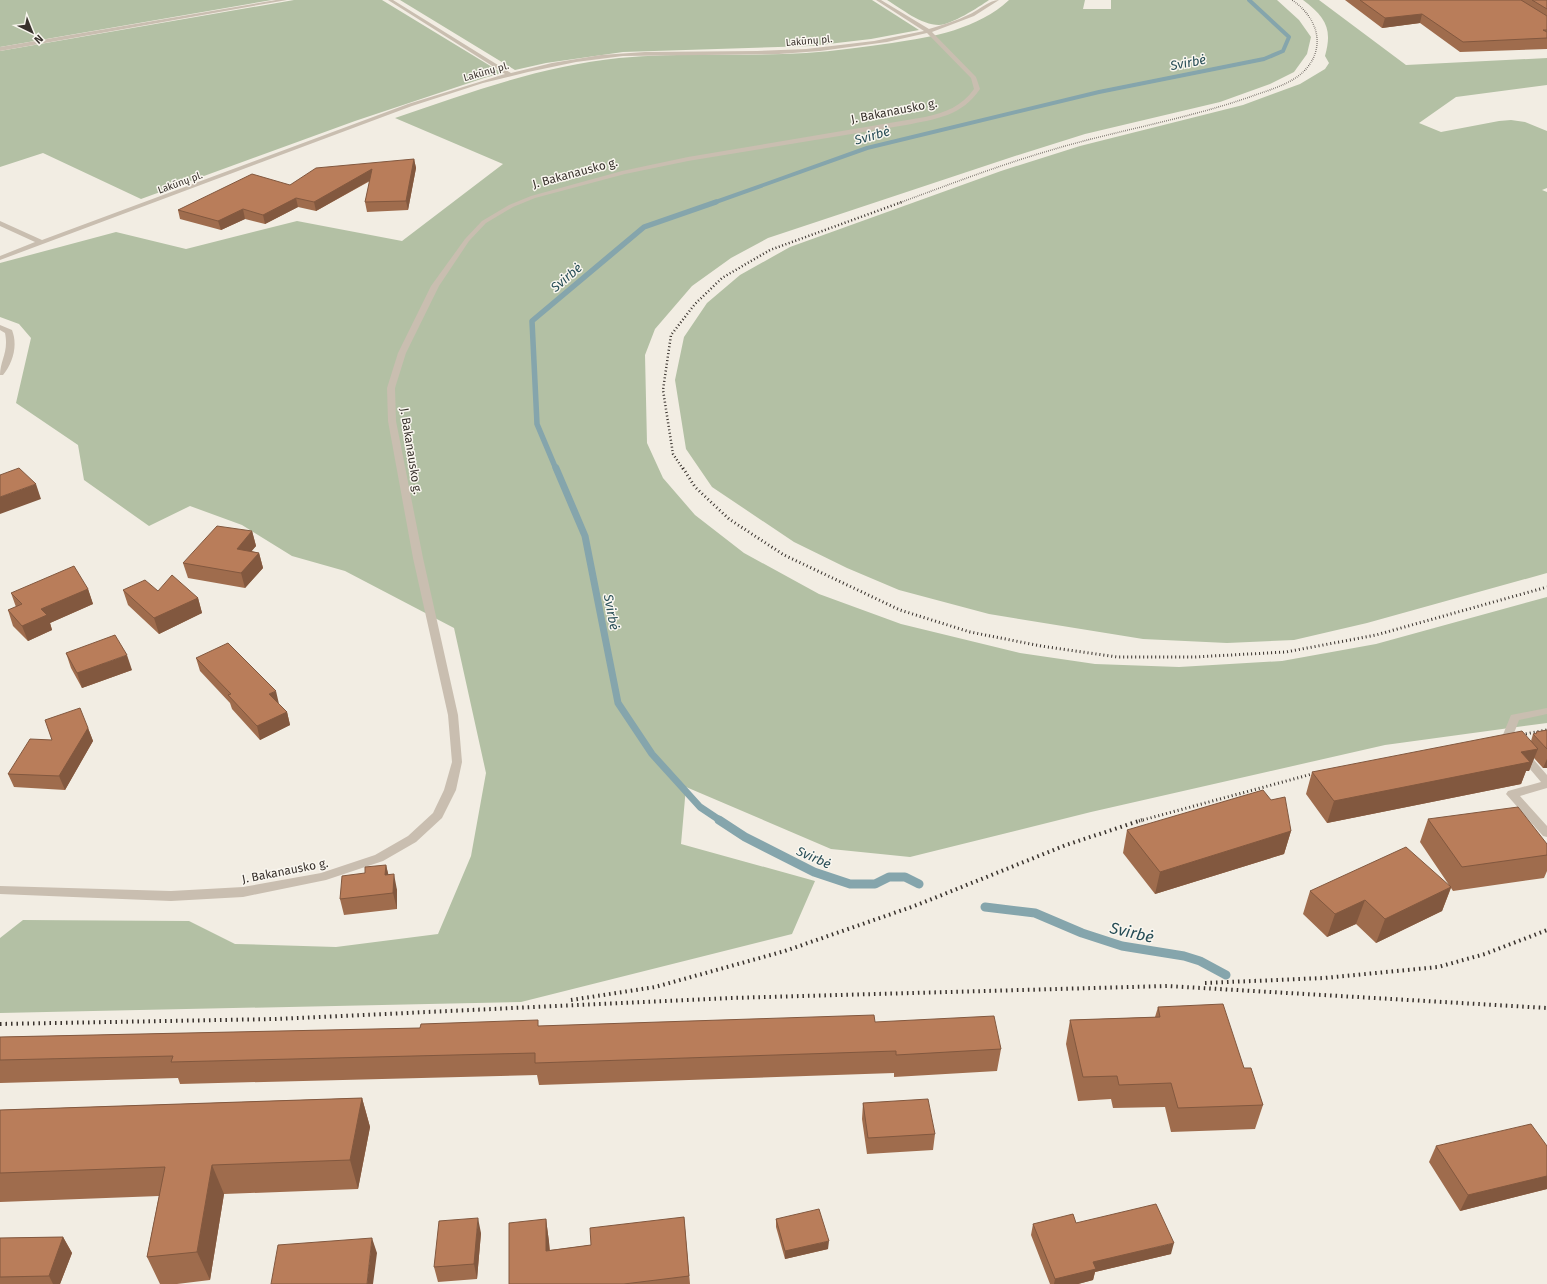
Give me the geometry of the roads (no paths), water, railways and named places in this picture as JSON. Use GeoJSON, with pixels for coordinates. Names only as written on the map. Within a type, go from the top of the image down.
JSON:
{"type":"FeatureCollection","features":[{"type":"Feature","properties":{"kind":"street"},"geometry":{"type":"LineString","coordinates":[[0,49],[285,0]]}},
{"type":"Feature","properties":{"kind":"street"},"geometry":{"type":"LineString","coordinates":[[390,0],[509,74]]}},
{"type":"Feature","properties":{"kind":"street"},"geometry":{"type":"LineString","coordinates":[[878,0],[928,31]]}},
{"type":"Feature","properties":{"kind":"street","name":"Lakūnų pl."},"geometry":{"type":"LineString","coordinates":[[0,258],[410,105],[456,89],[509,74],[601,57],[670,52],[778,52],[860,44],[928,31],[979,12],[997,0]]}},
{"type":"Feature","properties":{"kind":"street","name":"J. Bakanausko g."},"geometry":{"type":"LineString","coordinates":[[0,890],[171,896],[242,892],[322,877],[378,858],[412,840],[438,815],[450,790],[457,762],[453,715],[418,558],[392,421],[391,388],[400,360],[435,286],[467,240],[484,222],[511,206],[533,197],[631,170],[688,159],[906,123],[941,115],[962,106],[973,97],[977,89],[974,78],[928,31]]}},
{"type":"Feature","properties":{"kind":"street"},"geometry":{"type":"LineString","coordinates":[[0,223],[42,243]]}},
{"type":"Feature","properties":{"kind":"street"},"geometry":{"type":"LineString","coordinates":[[0,327],[9,332],[10,339],[9,354],[3,371],[0,373]]}},
{"type":"Feature","properties":{"kind":"street"},"geometry":{"type":"LineString","coordinates":[[1547,711],[1515,717],[1507,737],[1547,783],[1512,794],[1547,833]]}},
{"type":"Feature","properties":{"kind":"waterway","name":"Svirbė"},"geometry":{"type":"LineString","coordinates":[[713,203],[867,148],[1099,92],[1264,59],[1283,51],[1289,37],[1249,0]]}},
{"type":"Feature","properties":{"kind":"waterway","name":"Svirbė"},"geometry":{"type":"LineString","coordinates":[[556,469],[537,424],[532,321],[644,227],[716,202]]}},
{"type":"Feature","properties":{"kind":"waterway","name":"Svirbė"},"geometry":{"type":"LineString","coordinates":[[556,468],[585,536],[618,703],[652,754],[700,807],[721,821]]}},
{"type":"Feature","properties":{"kind":"waterway","name":"Svirbė"},"geometry":{"type":"LineString","coordinates":[[719,820],[745,837],[814,872],[850,884],[875,884],[889,877],[905,877],[919,884]]}},
{"type":"Feature","properties":{"kind":"waterway","name":"Svirbė"},"geometry":{"type":"LineString","coordinates":[[985,907],[1035,913],[1082,933],[1122,946],[1184,956],[1200,961],[1226,975]]}},
{"type":"Feature","properties":{"kind":"railway"},"geometry":{"type":"LineString","coordinates":[[899,203],[1029,157],[1232,103],[1270,90],[1296,78],[1306,69],[1312,60],[1316,50],[1317,41],[1313,23],[1307,14],[1292,0]]}},
{"type":"Feature","properties":{"kind":"railway"},"geometry":{"type":"LineString","coordinates":[[683,469],[673,454],[663,390],[671,335],[695,304],[722,278],[770,250],[902,202]]}},
{"type":"Feature","properties":{"kind":"railway"},"geometry":{"type":"LineString","coordinates":[[683,468],[695,487],[729,519],[784,555],[900,610],[970,632],[1041,646],[1117,657],[1194,657],[1286,652],[1376,635],[1547,587]]}},
{"type":"Feature","properties":{"kind":"railway"},"geometry":{"type":"LineString","coordinates":[[1514,736],[1547,730]]}},
{"type":"Feature","properties":{"kind":"railway"},"geometry":{"type":"LineString","coordinates":[[1139,821],[1323,771]]}},
{"type":"Feature","properties":{"kind":"railway"},"geometry":{"type":"LineString","coordinates":[[571,1000],[655,987],[785,951],[917,905],[1066,845],[1142,820]]}},
{"type":"Feature","properties":{"kind":"railway"},"geometry":{"type":"LineString","coordinates":[[1205,983],[1324,978],[1438,967],[1485,954],[1547,930]]}},
{"type":"Feature","properties":{"kind":"railway"},"geometry":{"type":"LineString","coordinates":[[0,1024],[276,1019],[730,998],[1167,986],[1547,1008]]}}]}
